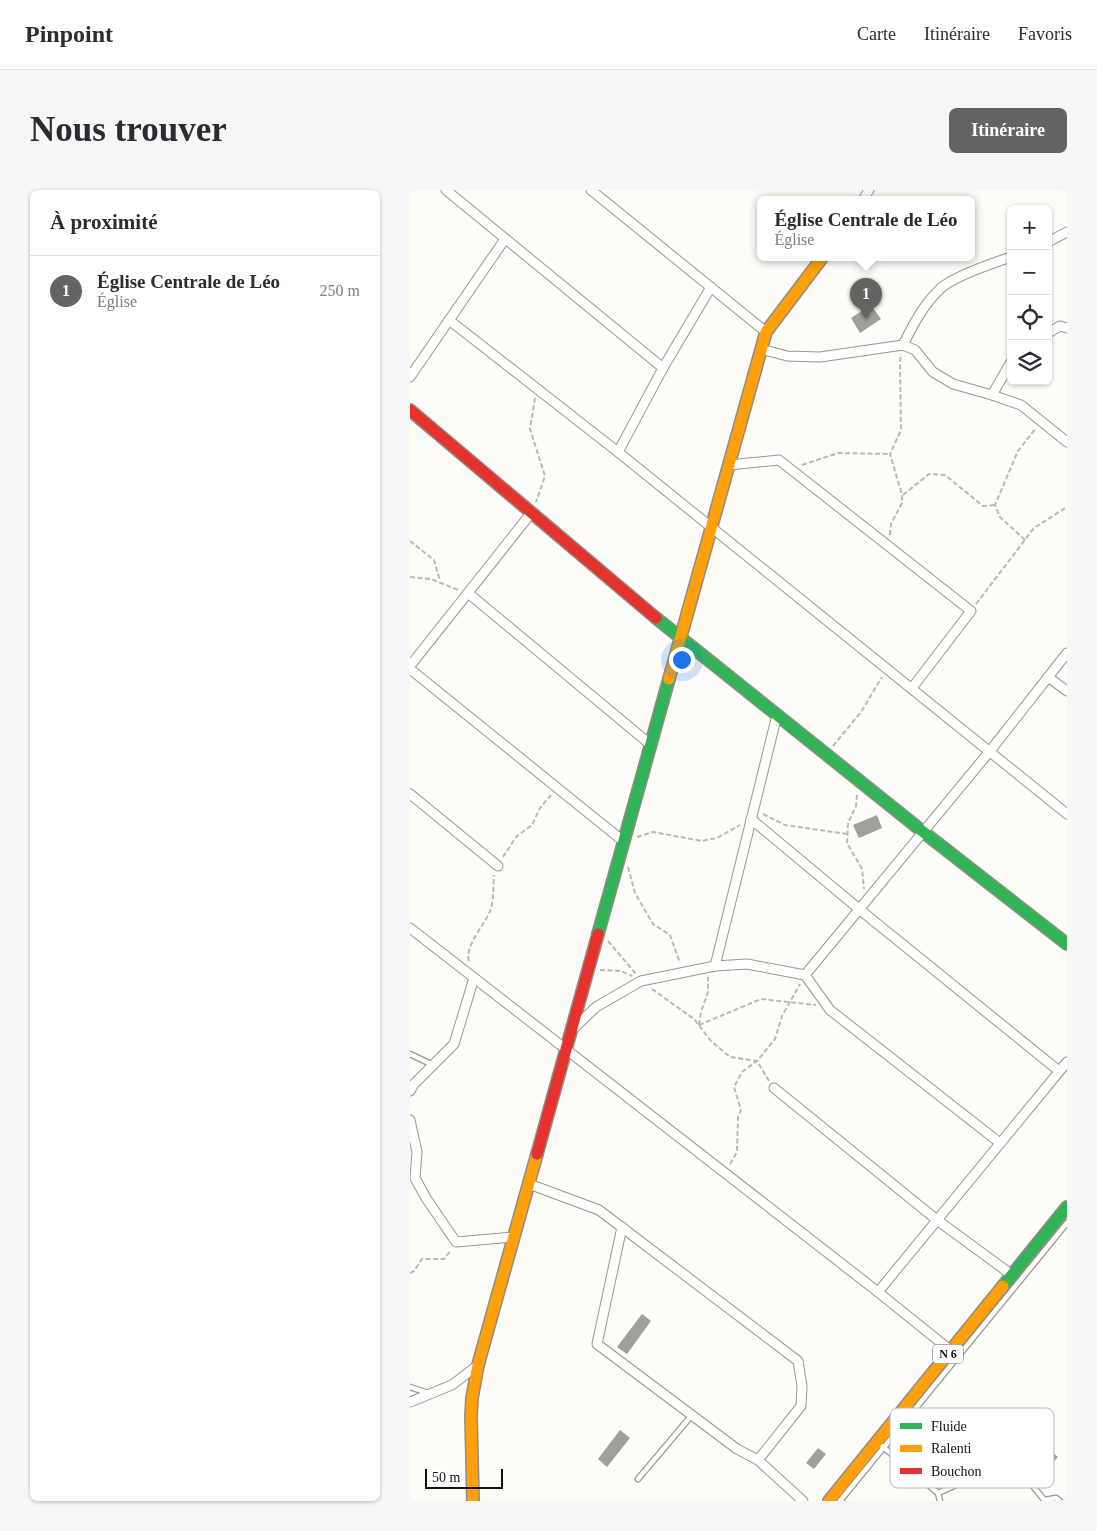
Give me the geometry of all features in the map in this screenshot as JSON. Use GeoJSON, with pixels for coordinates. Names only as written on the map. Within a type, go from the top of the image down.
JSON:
{"type":"FeatureCollection","features":[{"type":"Feature","properties":{"kind":"street"},"geometry":{"type":"LineString","coordinates":[[446,190],[663,368]]}},
{"type":"Feature","properties":{"kind":"street"},"geometry":{"type":"LineString","coordinates":[[591,190],[766,332]]}},
{"type":"Feature","properties":{"kind":"street"},"geometry":{"type":"LineString","coordinates":[[1052,240],[1067,232]]}},
{"type":"Feature","properties":{"kind":"street"},"geometry":{"type":"LineString","coordinates":[[410,377],[506,238]]}},
{"type":"Feature","properties":{"kind":"street"},"geometry":{"type":"LineString","coordinates":[[903,345],[916,317],[940,288],[1007,259]]}},
{"type":"Feature","properties":{"kind":"street"},"geometry":{"type":"LineString","coordinates":[[473,1501],[471,1416],[478,1365],[761,349],[766,332],[820,261]]}},
{"type":"Feature","properties":{"kind":"street"},"geometry":{"type":"LineString","coordinates":[[618,452],[663,368],[711,288]]}},
{"type":"Feature","properties":{"kind":"street"},"geometry":{"type":"LineString","coordinates":[[449,320],[618,452],[1067,814]]}},
{"type":"Feature","properties":{"kind":"street"},"geometry":{"type":"LineString","coordinates":[[1052,331],[1060,326],[1067,328]]}},
{"type":"Feature","properties":{"kind":"street"},"geometry":{"type":"LineString","coordinates":[[761,349],[787,356],[820,357],[903,345],[916,350],[933,372],[953,384],[1021,405],[1067,442]]}},
{"type":"Feature","properties":{"kind":"street"},"geometry":{"type":"LineString","coordinates":[[992,395],[1007,369]]}},
{"type":"Feature","properties":{"kind":"street"},"geometry":{"type":"LineString","coordinates":[[410,410],[681,639],[1067,944]]}},
{"type":"Feature","properties":{"kind":"street"},"geometry":{"type":"LineString","coordinates":[[729,465],[779,460],[971,611],[912,688]]}},
{"type":"Feature","properties":{"kind":"street"},"geometry":{"type":"LineString","coordinates":[[532,512],[410,668],[624,840]]}},
{"type":"Feature","properties":{"kind":"street"},"geometry":{"type":"LineString","coordinates":[[468,593],[651,745]]}},
{"type":"Feature","properties":{"kind":"street"},"geometry":{"type":"LineString","coordinates":[[805,975],[990,751],[1067,653]]}},
{"type":"Feature","properties":{"kind":"street"},"geometry":{"type":"LineString","coordinates":[[1048,677],[1067,691]]}},
{"type":"Feature","properties":{"kind":"street"},"geometry":{"type":"LineString","coordinates":[[711,967],[754,809],[777,715]]}},
{"type":"Feature","properties":{"kind":"street"},"geometry":{"type":"LineString","coordinates":[[410,794],[498,866]]}},
{"type":"Feature","properties":{"kind":"street"},"geometry":{"type":"LineString","coordinates":[[751,820],[859,910],[1059,1071]]}},
{"type":"Feature","properties":{"kind":"street"},"geometry":{"type":"LineString","coordinates":[[410,928],[950,1350]]}},
{"type":"Feature","properties":{"kind":"street"},"geometry":{"type":"LineString","coordinates":[[572,1030],[596,1007],[641,980],[711,967],[746,964],[805,975],[830,1010],[1000,1143]]}},
{"type":"Feature","properties":{"kind":"street"},"geometry":{"type":"LineString","coordinates":[[411,1086],[454,1044],[474,978]]}},
{"type":"Feature","properties":{"kind":"street"},"geometry":{"type":"LineString","coordinates":[[878,1292],[1067,1062]]}},
{"type":"Feature","properties":{"kind":"street"},"geometry":{"type":"LineString","coordinates":[[774,1088],[937,1220],[1012,1275]]}},
{"type":"Feature","properties":{"kind":"street"},"geometry":{"type":"LineString","coordinates":[[410,1120],[417,1152],[416,1178],[426,1198],[456,1242],[514,1236]]}},
{"type":"Feature","properties":{"kind":"street"},"geometry":{"type":"LineString","coordinates":[[528,1184],[599,1210],[798,1361],[802,1386],[801,1406],[758,1460]]}},
{"type":"Feature","properties":{"kind":"street","name":"N 6"},"geometry":{"type":"LineString","coordinates":[[907,1408],[950,1350],[1067,1207]]}},
{"type":"Feature","properties":{"kind":"street"},"geometry":{"type":"LineString","coordinates":[[622,1227],[597,1344],[737,1448],[758,1460],[803,1501]]}},
{"type":"Feature","properties":{"kind":"street"},"geometry":{"type":"LineString","coordinates":[[410,1402],[452,1385],[478,1365]]}},
{"type":"Feature","properties":{"kind":"street","name":"N 6"},"geometry":{"type":"LineString","coordinates":[[829,1501],[890,1432]]}},
{"type":"Feature","properties":{"kind":"lane"},"geometry":{"type":"LineString","coordinates":[[410,1054],[433,1065]]}},
{"type":"Feature","properties":{"kind":"lane"},"geometry":{"type":"LineString","coordinates":[[911,1408],[1067,1222]]}},
{"type":"Feature","properties":{"kind":"lane"},"geometry":{"type":"LineString","coordinates":[[410,1388],[429,1394]]}},
{"type":"Feature","properties":{"kind":"lane"},"geometry":{"type":"LineString","coordinates":[[638,1479],[692,1415]]}},
{"type":"Feature","properties":{"kind":"lane"},"geometry":{"type":"LineString","coordinates":[[840,1501],[890,1433]]}},
{"type":"Feature","properties":{"kind":"lane"},"geometry":{"type":"LineString","coordinates":[[881,1444],[890,1452]]}},
{"type":"Feature","properties":{"kind":"lane"},"geometry":{"type":"LineString","coordinates":[[932,1488],[938,1493],[940,1501]]}},
{"type":"Feature","properties":{"kind":"lane"},"geometry":{"type":"LineString","coordinates":[[938,1493],[949,1488]]}},
{"type":"Feature","properties":{"kind":"lane"},"geometry":{"type":"LineString","coordinates":[[1035,1488],[1045,1500],[1056,1498],[1060,1501]]}},
{"type":"Feature","properties":{"kind":"path"},"geometry":{"type":"LineString","coordinates":[[889,547],[892,524],[902,503],[902,495],[890,454],[901,430],[900,362],[903,345]]}},
{"type":"Feature","properties":{"kind":"path"},"geometry":{"type":"LineString","coordinates":[[532,512],[545,476],[530,428],[536,388]]}},
{"type":"Feature","properties":{"kind":"path"},"geometry":{"type":"LineString","coordinates":[[1025,540],[1000,517],[995,505],[1018,451],[1042,421]]}},
{"type":"Feature","properties":{"kind":"path"},"geometry":{"type":"LineString","coordinates":[[790,469],[838,453],[890,454]]}},
{"type":"Feature","properties":{"kind":"path"},"geometry":{"type":"LineString","coordinates":[[902,495],[929,474],[944,475],[983,506],[995,505]]}},
{"type":"Feature","properties":{"kind":"path"},"geometry":{"type":"LineString","coordinates":[[971,611],[1034,528],[1067,507]]}},
{"type":"Feature","properties":{"kind":"path"},"geometry":{"type":"LineString","coordinates":[[410,541],[434,560],[440,583]]}},
{"type":"Feature","properties":{"kind":"path"},"geometry":{"type":"LineString","coordinates":[[410,577],[431,579],[468,593]]}},
{"type":"Feature","properties":{"kind":"path"},"geometry":{"type":"LineString","coordinates":[[826,754],[861,712],[887,668]]}},
{"type":"Feature","properties":{"kind":"path"},"geometry":{"type":"LineString","coordinates":[[859,780],[856,806],[848,823],[847,843],[862,870],[865,902]]}},
{"type":"Feature","properties":{"kind":"path"},"geometry":{"type":"LineString","coordinates":[[474,978],[467,957],[471,945],[491,909],[494,871],[516,837],[532,826],[540,808],[558,788]]}},
{"type":"Feature","properties":{"kind":"path"},"geometry":{"type":"LineString","coordinates":[[754,809],[785,825],[847,834]]}},
{"type":"Feature","properties":{"kind":"path"},"geometry":{"type":"LineString","coordinates":[[624,840],[653,832],[702,841],[717,838],[751,820]]}},
{"type":"Feature","properties":{"kind":"path"},"geometry":{"type":"LineString","coordinates":[[628,864],[635,893],[653,924],[670,934],[683,972]]}},
{"type":"Feature","properties":{"kind":"path"},"geometry":{"type":"LineString","coordinates":[[599,930],[641,980],[694,1019],[710,1041],[730,1057],[757,1061],[774,1088]]}},
{"type":"Feature","properties":{"kind":"path"},"geometry":{"type":"LineString","coordinates":[[698,1025],[708,992],[711,967]]}},
{"type":"Feature","properties":{"kind":"path"},"geometry":{"type":"LineString","coordinates":[[588,970],[621,972],[641,980]]}},
{"type":"Feature","properties":{"kind":"path"},"geometry":{"type":"LineString","coordinates":[[725,1173],[737,1152],[738,1117],[741,1110],[734,1087],[742,1072],[757,1061],[775,1040],[782,1016],[805,975]]}},
{"type":"Feature","properties":{"kind":"path"},"geometry":{"type":"LineString","coordinates":[[698,1025],[761,999],[818,1006],[830,1010]]}},
{"type":"Feature","properties":{"kind":"path"},"geometry":{"type":"LineString","coordinates":[[410,1273],[414,1271],[422,1259],[444,1259],[456,1242]]}},
{"type":"Feature","properties":{"kind":"building"},"geometry":{"type":"Polygon","coordinates":[[[871,305],[881,319],[860,333],[851,318],[871,305]]]}},
{"type":"Feature","properties":{"kind":"building"},"geometry":{"type":"Polygon","coordinates":[[[877,815],[882,828],[859,838],[853,825],[877,815]]]}},
{"type":"Feature","properties":{"kind":"building"},"geometry":{"type":"Polygon","coordinates":[[[642,1314],[651,1321],[627,1354],[617,1347],[642,1314]]]}},
{"type":"Feature","properties":{"kind":"building"},"geometry":{"type":"Polygon","coordinates":[[[620,1430],[630,1438],[607,1467],[598,1459],[620,1430]]]}},
{"type":"Feature","properties":{"kind":"building"},"geometry":{"type":"Polygon","coordinates":[[[818,1448],[826,1454],[814,1469],[806,1463],[818,1448]]]}},
{"type":"Feature","properties":{"kind":"traffic: fast"},"geometry":{"type":"LineString","coordinates":[[656,618],[922,831],[1067,944]]}},
{"type":"Feature","properties":{"kind":"traffic: fast"},"geometry":{"type":"LineString","coordinates":[[598,934],[669,679]]}},
{"type":"Feature","properties":{"kind":"traffic: fast"},"geometry":{"type":"LineString","coordinates":[[1003,1286],[1067,1207]]}},
{"type":"Feature","properties":{"kind":"traffic: slow"},"geometry":{"type":"LineString","coordinates":[[669,679],[766,332],[820,261]]}},
{"type":"Feature","properties":{"kind":"traffic: slow"},"geometry":{"type":"LineString","coordinates":[[473,1501],[471,1416],[478,1365],[537,1154]]}},
{"type":"Feature","properties":{"kind":"traffic: slow"},"geometry":{"type":"LineString","coordinates":[[904,1408],[1003,1286]]}},
{"type":"Feature","properties":{"kind":"traffic: slow"},"geometry":{"type":"LineString","coordinates":[[829,1501],[890,1426]]}},
{"type":"Feature","properties":{"kind":"traffic: jam"},"geometry":{"type":"LineString","coordinates":[[410,410],[656,618]]}},
{"type":"Feature","properties":{"kind":"traffic: jam"},"geometry":{"type":"LineString","coordinates":[[537,1154],[598,934]]}},
{"type":"Feature","properties":{"kind":"place","name":"Église Centrale de Léo"},"geometry":{"type":"Point","coordinates":[866,319]}}]}
